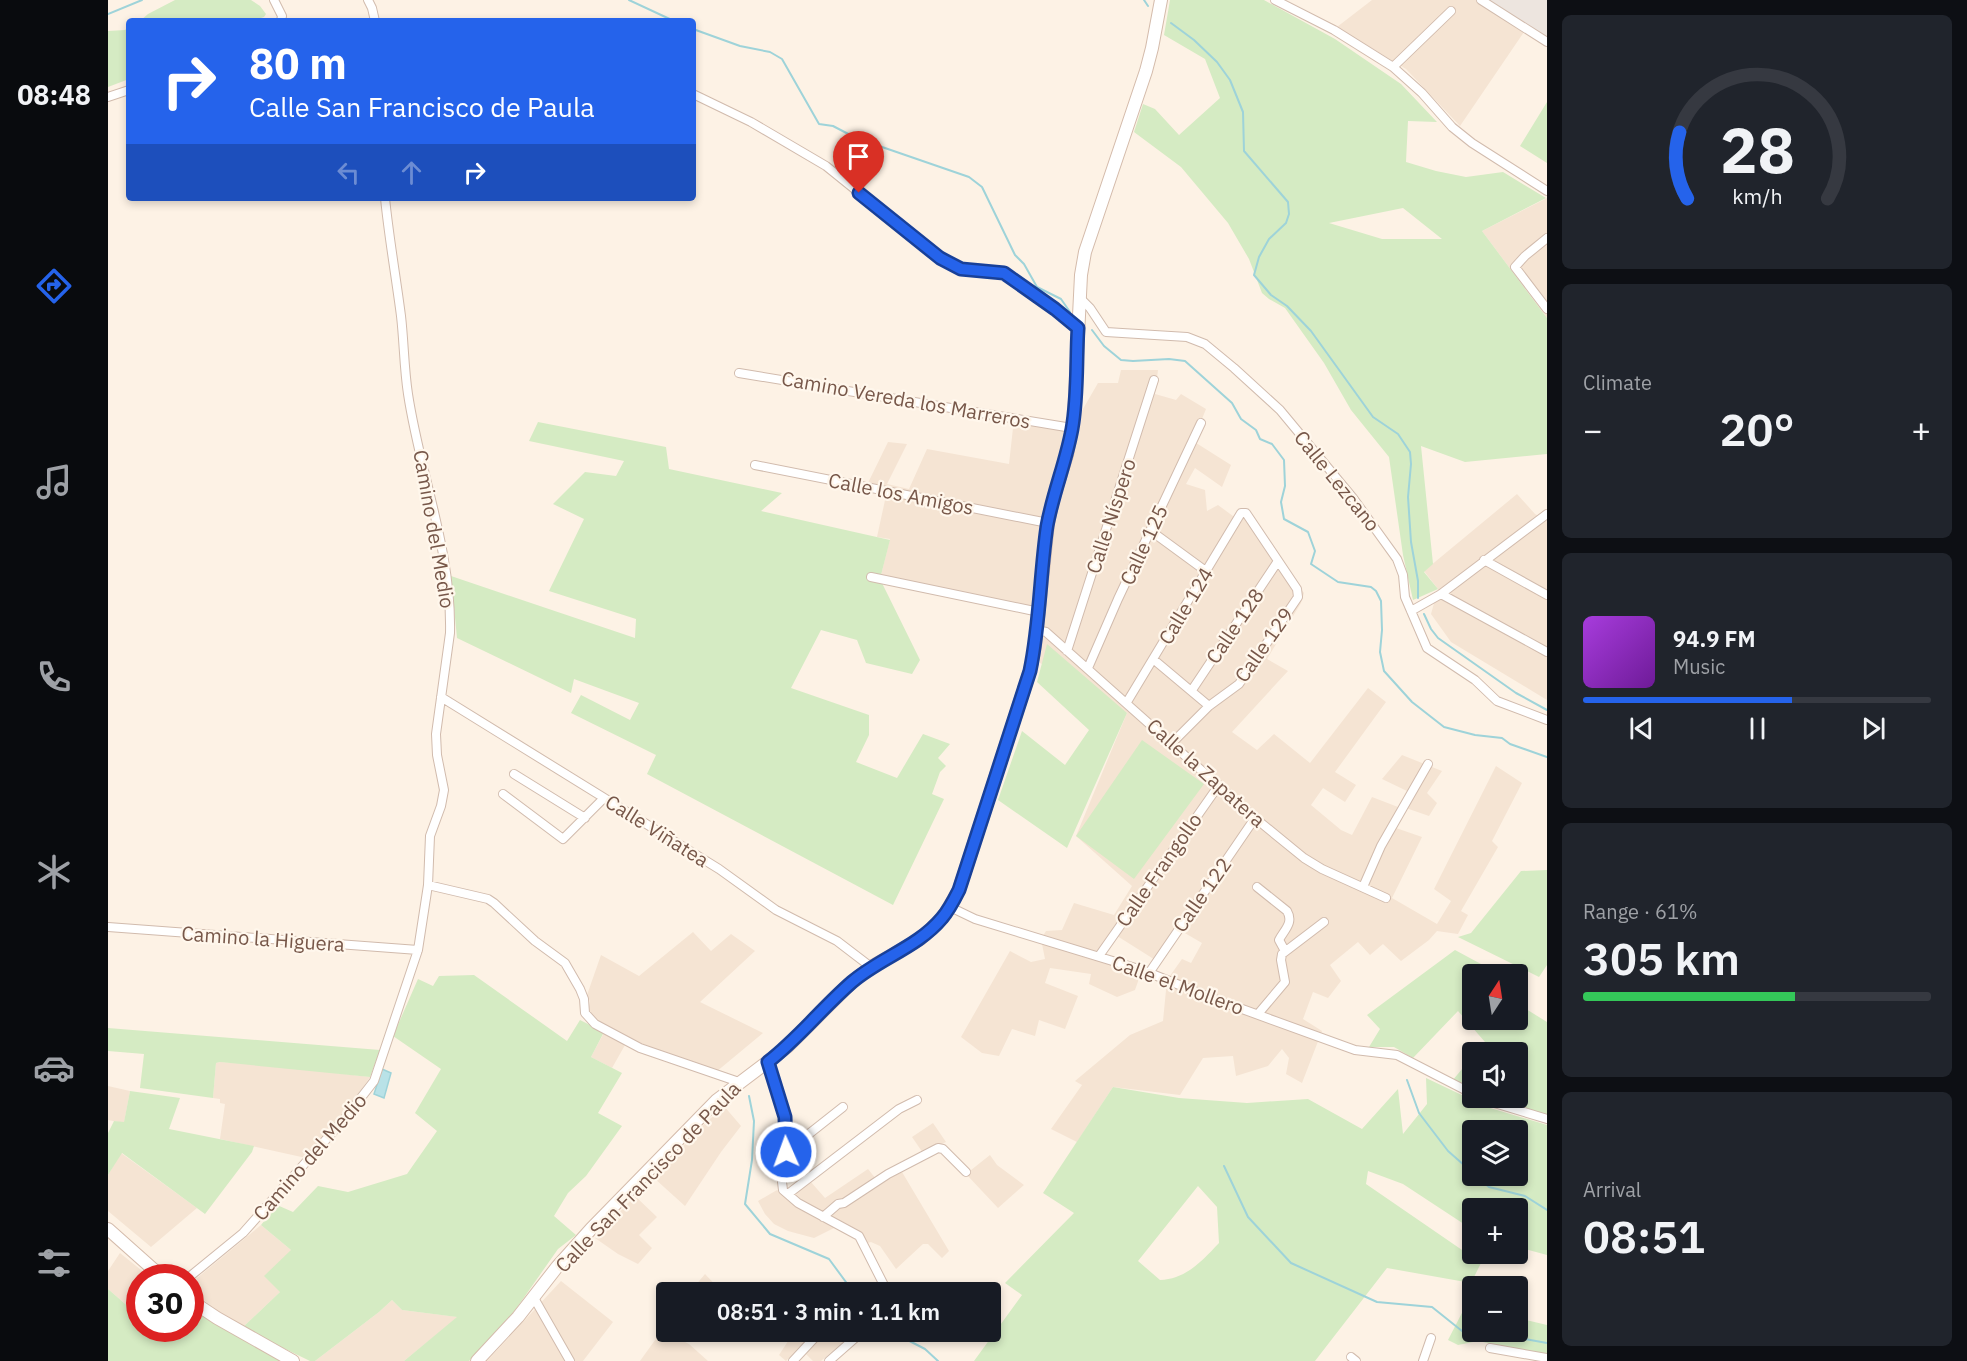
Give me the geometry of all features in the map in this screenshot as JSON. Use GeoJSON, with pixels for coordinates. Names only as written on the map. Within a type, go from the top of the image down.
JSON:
{"type":"FeatureCollection","features":[{"type":"Feature","properties":{"kind":"main road","name":"Calle San Francisco de Paula"},"geometry":{"type":"LineString","coordinates":[[477,1361],[534,1298],[557,1267],[591,1229],[717,1100],[787,1047],[837,996],[871,967],[920,939],[950,907],[959,890],[1027,682],[1037,630],[1048,523],[1072,428],[1081,275],[1090,232],[1146,72],[1161,0]]}},
{"type":"Feature","properties":{"kind":"main road"},"geometry":{"type":"LineString","coordinates":[[108,1229],[147,1264]]}},
{"type":"Feature","properties":{"kind":"main road"},"geometry":{"type":"LineString","coordinates":[[204,1309],[293,1361]]}},
{"type":"Feature","properties":{"kind":"street"},"geometry":{"type":"LineString","coordinates":[[274,0],[282,18]]}},
{"type":"Feature","properties":{"kind":"street"},"geometry":{"type":"LineString","coordinates":[[368,0],[374,18]]}},
{"type":"Feature","properties":{"kind":"street"},"geometry":{"type":"LineString","coordinates":[[1275,0],[1334,30],[1393,66],[1422,93],[1452,127],[1472,143],[1547,191]]}},
{"type":"Feature","properties":{"kind":"street"},"geometry":{"type":"LineString","coordinates":[[1481,0],[1547,42]]}},
{"type":"Feature","properties":{"kind":"street"},"geometry":{"type":"LineString","coordinates":[[1393,66],[1451,11]]}},
{"type":"Feature","properties":{"kind":"street"},"geometry":{"type":"LineString","coordinates":[[108,97],[126,91]]}},
{"type":"Feature","properties":{"kind":"street"},"geometry":{"type":"LineString","coordinates":[[696,95],[751,122],[826,166],[940,258],[961,269],[1004,273],[1078,328]]}},
{"type":"Feature","properties":{"kind":"street","name":"Camino del Medio"},"geometry":{"type":"LineString","coordinates":[[204,1265],[243,1233],[340,1125],[370,1088],[418,950],[428,885],[430,836],[444,790],[436,745],[450,633],[449,593],[408,395],[401,318],[385,201]]}},
{"type":"Feature","properties":{"kind":"street"},"geometry":{"type":"LineString","coordinates":[[1547,238],[1515,267],[1547,309]]}},
{"type":"Feature","properties":{"kind":"street","name":"Calle Lezcano"},"geometry":{"type":"LineString","coordinates":[[1080,298],[1090,308],[1106,333],[1187,337],[1204,344],[1234,368],[1280,410],[1353,498],[1397,559],[1403,575],[1405,597],[1427,648],[1474,680],[1497,701],[1547,720]]}},
{"type":"Feature","properties":{"kind":"street","name":"Camino Vereda los Marreros"},"geometry":{"type":"LineString","coordinates":[[739,373],[1072,428]]}},
{"type":"Feature","properties":{"kind":"street","name":"Calle Níspero"},"geometry":{"type":"LineString","coordinates":[[1067,651],[1154,380]]}},
{"type":"Feature","properties":{"kind":"street","name":"Calle 125"},"geometry":{"type":"LineString","coordinates":[[1088,668],[1118,599],[1202,423]]}},
{"type":"Feature","properties":{"kind":"street","name":"Calle los Amigos"},"geometry":{"type":"LineString","coordinates":[[755,465],[1048,523]]}},
{"type":"Feature","properties":{"kind":"street","name":"Calle 124"},"geometry":{"type":"LineString","coordinates":[[1127,702],[1241,513],[1246,513],[1278,561]]}},
{"type":"Feature","properties":{"kind":"street"},"geometry":{"type":"LineString","coordinates":[[1411,611],[1441,594],[1484,560],[1543,522],[1547,514]]}},
{"type":"Feature","properties":{"kind":"street"},"geometry":{"type":"LineString","coordinates":[[1151,531],[1206,572]]}},
{"type":"Feature","properties":{"kind":"street"},"geometry":{"type":"LineString","coordinates":[[1484,560],[1547,595]]}},
{"type":"Feature","properties":{"kind":"street","name":"Calle 129"},"geometry":{"type":"LineString","coordinates":[[1172,743],[1209,706],[1239,684],[1298,597],[1299,593],[1278,561]]}},
{"type":"Feature","properties":{"kind":"street","name":"Calle 128"},"geometry":{"type":"LineString","coordinates":[[1191,690],[1278,561]]}},
{"type":"Feature","properties":{"kind":"street"},"geometry":{"type":"LineString","coordinates":[[872,578],[1039,612]]}},
{"type":"Feature","properties":{"kind":"street"},"geometry":{"type":"LineString","coordinates":[[1441,594],[1547,652]]}},
{"type":"Feature","properties":{"kind":"street","name":"Calle la Zapatera"},"geometry":{"type":"LineString","coordinates":[[1037,630],[1046,632],[1255,818],[1304,858],[1322,869],[1386,898]]}},
{"type":"Feature","properties":{"kind":"street"},"geometry":{"type":"LineString","coordinates":[[1153,659],[1209,706]]}},
{"type":"Feature","properties":{"kind":"street","name":"Calle Viñatea"},"geometry":{"type":"LineString","coordinates":[[441,697],[739,882],[776,910],[843,944],[871,967]]}},
{"type":"Feature","properties":{"kind":"street"},"geometry":{"type":"LineString","coordinates":[[1363,886],[1381,846],[1428,764]]}},
{"type":"Feature","properties":{"kind":"street"},"geometry":{"type":"LineString","coordinates":[[514,774],[585,818]]}},
{"type":"Feature","properties":{"kind":"street","name":"Calle Frangollo"},"geometry":{"type":"LineString","coordinates":[[1099,956],[1219,785]]}},
{"type":"Feature","properties":{"kind":"street"},"geometry":{"type":"LineString","coordinates":[[503,794],[563,839],[604,798]]}},
{"type":"Feature","properties":{"kind":"street","name":"Calle 122"},"geometry":{"type":"LineString","coordinates":[[1149,973],[1255,818]]}},
{"type":"Feature","properties":{"kind":"street"},"geometry":{"type":"LineString","coordinates":[[428,885],[488,899],[494,903],[535,941],[565,963],[584,999],[585,1013],[595,1024],[640,1048],[739,1082]]}},
{"type":"Feature","properties":{"kind":"street"},"geometry":{"type":"LineString","coordinates":[[1257,887],[1290,915],[1290,923],[1279,940],[1285,951]]}},
{"type":"Feature","properties":{"kind":"street","name":"Calle el Mollero"},"geometry":{"type":"LineString","coordinates":[[950,907],[975,919],[1149,973],[1355,1050],[1392,1053],[1462,1088]]}},
{"type":"Feature","properties":{"kind":"street"},"geometry":{"type":"LineString","coordinates":[[1258,1014],[1285,982],[1282,954],[1324,922]]}},
{"type":"Feature","properties":{"kind":"street","name":"Camino la Higuera"},"geometry":{"type":"LineString","coordinates":[[108,927],[418,950]]}},
{"type":"Feature","properties":{"kind":"street"},"geometry":{"type":"LineString","coordinates":[[768,1062],[785,1117],[786,1152],[783,1190],[798,1203],[859,1236],[882,1282]]}},
{"type":"Feature","properties":{"kind":"street"},"geometry":{"type":"LineString","coordinates":[[788,1194],[899,1108],[917,1100]]}},
{"type":"Feature","properties":{"kind":"street"},"geometry":{"type":"LineString","coordinates":[[786,1152],[843,1107]]}},
{"type":"Feature","properties":{"kind":"street"},"geometry":{"type":"LineString","coordinates":[[1512,1108],[1547,1119]]}},
{"type":"Feature","properties":{"kind":"street"},"geometry":{"type":"LineString","coordinates":[[823,1216],[838,1204],[844,1203],[888,1174],[938,1148],[944,1149],[966,1172]]}},
{"type":"Feature","properties":{"kind":"street"},"geometry":{"type":"LineString","coordinates":[[534,1298],[570,1361]]}},
{"type":"Feature","properties":{"kind":"street"},"geometry":{"type":"LineString","coordinates":[[1423,1361],[1431,1338]]}},
{"type":"Feature","properties":{"kind":"street"},"geometry":{"type":"LineString","coordinates":[[793,1361],[810,1342]]}},
{"type":"Feature","properties":{"kind":"street"},"geometry":{"type":"LineString","coordinates":[[829,1361],[849,1342]]}},
{"type":"Feature","properties":{"kind":"street"},"geometry":{"type":"LineString","coordinates":[[1490,1347],[1547,1358]]}},
{"type":"Feature","properties":{"kind":"shaded area"},"geometry":{"type":"Polygon","coordinates":[[[1372,0],[1481,0],[1526,29],[1460,126],[1406,69],[1337,27],[1372,0]]]}},
{"type":"Feature","properties":{"kind":"shaded area"},"geometry":{"type":"Polygon","coordinates":[[[1481,0],[1547,0],[1547,42],[1481,0]]]}},
{"type":"Feature","properties":{"kind":"shaded area"},"geometry":{"type":"Polygon","coordinates":[[[1547,198],[1547,318],[1482,231],[1547,198]]]}},
{"type":"Feature","properties":{"kind":"shaded area"},"geometry":{"type":"Polygon","coordinates":[[[1121,370],[1158,370],[1155,394],[1176,400],[1181,394],[1206,409],[1193,441],[1231,465],[1222,487],[1195,468],[1186,484],[1205,490],[1207,511],[1218,505],[1237,519],[1246,513],[1304,593],[1301,603],[1267,659],[1288,671],[1232,732],[1257,750],[1274,734],[1310,763],[1368,688],[1386,702],[1335,772],[1356,785],[1345,802],[1323,788],[1311,805],[1341,830],[1352,835],[1372,797],[1398,807],[1407,791],[1382,779],[1402,755],[1442,771],[1427,793],[1437,803],[1429,816],[1406,808],[1396,828],[1422,837],[1392,898],[1437,924],[1451,901],[1434,889],[1496,766],[1522,783],[1492,841],[1498,847],[1461,911],[1468,915],[1458,934],[1437,931],[1401,961],[1383,944],[1370,955],[1358,942],[1330,965],[1341,981],[1328,998],[1313,992],[1303,1019],[1322,1031],[1302,1083],[1286,1074],[1289,1058],[1282,1049],[1268,1066],[1236,1076],[1233,1056],[1203,1058],[1180,1095],[1113,1087],[1077,1142],[1051,1129],[1082,1085],[1075,1081],[1130,1035],[1163,1021],[1167,980],[1182,959],[1191,963],[1202,943],[1183,932],[1160,963],[1114,934],[1099,956],[1142,970],[1135,990],[1117,997],[1089,984],[1091,974],[1050,968],[1045,983],[1078,996],[1065,1029],[1039,1020],[1035,1036],[1012,1029],[999,1056],[982,1053],[961,1037],[1010,951],[1031,962],[1045,959],[1041,939],[1046,931],[1062,930],[1074,903],[1114,915],[1132,886],[1076,836],[1127,713],[1040,663],[1039,612],[880,579],[890,539],[877,537],[887,491],[866,487],[888,442],[907,444],[887,484],[909,489],[927,449],[1009,464],[1014,419],[1072,428],[1098,383],[1118,383],[1121,370]]]}},
{"type":"Feature","properties":{"kind":"shaded area"},"geometry":{"type":"Polygon","coordinates":[[[1517,494],[1535,514],[1547,521],[1547,700],[1451,642],[1431,614],[1438,589],[1424,571],[1517,494]]]}},
{"type":"Feature","properties":{"kind":"shaded area"},"geometry":{"type":"Polygon","coordinates":[[[693,932],[711,951],[731,934],[755,951],[700,1002],[763,1033],[716,1072],[646,1047],[629,1038],[612,1068],[591,1057],[607,1027],[590,1016],[588,1012],[590,1001],[587,995],[601,955],[639,976],[693,932]]]}},
{"type":"Feature","properties":{"kind":"shaded area"},"geometry":{"type":"Polygon","coordinates":[[[216,1063],[370,1077],[338,1123],[306,1158],[220,1139],[225,1104],[220,1103],[220,1099],[213,1098],[216,1063]]]}},
{"type":"Feature","properties":{"kind":"shaded area"},"geometry":{"type":"Polygon","coordinates":[[[108,1086],[130,1091],[124,1123],[108,1120],[108,1086]]]}},
{"type":"Feature","properties":{"kind":"shaded area"},"geometry":{"type":"Polygon","coordinates":[[[724,1106],[741,1126],[685,1206],[654,1178],[697,1131],[724,1106]]]}},
{"type":"Feature","properties":{"kind":"shaded area"},"geometry":{"type":"Polygon","coordinates":[[[933,1123],[946,1142],[923,1153],[912,1137],[933,1123]]]}},
{"type":"Feature","properties":{"kind":"shaded area"},"geometry":{"type":"Polygon","coordinates":[[[121,1153],[197,1208],[151,1247],[108,1211],[108,1175],[121,1153]]]}},
{"type":"Feature","properties":{"kind":"shaded area"},"geometry":{"type":"Polygon","coordinates":[[[990,1155],[997,1165],[1024,1185],[998,1208],[966,1174],[990,1155]]]}},
{"type":"Feature","properties":{"kind":"shaded area"},"geometry":{"type":"Polygon","coordinates":[[[868,1169],[880,1184],[902,1172],[949,1251],[942,1258],[928,1244],[923,1244],[896,1269],[880,1246],[871,1242],[864,1244],[803,1202],[795,1193],[810,1181],[825,1198],[868,1169]]]}},
{"type":"Feature","properties":{"kind":"shaded area"},"geometry":{"type":"Polygon","coordinates":[[[777,1190],[796,1205],[838,1226],[814,1238],[788,1231],[774,1224],[758,1201],[777,1190]]]}},
{"type":"Feature","properties":{"kind":"shaded area"},"geometry":{"type":"Polygon","coordinates":[[[635,1196],[657,1217],[639,1235],[652,1248],[638,1264],[595,1238],[635,1196]]]}},
{"type":"Feature","properties":{"kind":"shaded area"},"geometry":{"type":"Polygon","coordinates":[[[261,1225],[291,1250],[280,1292],[242,1328],[204,1300],[204,1272],[261,1225]]]}},
{"type":"Feature","properties":{"kind":"shaded area"},"geometry":{"type":"Polygon","coordinates":[[[120,1253],[134,1264],[126,1264],[126,1305],[108,1289],[108,1271],[120,1253]]]}},
{"type":"Feature","properties":{"kind":"shaded area"},"geometry":{"type":"Polygon","coordinates":[[[705,1274],[713,1282],[698,1282],[705,1274]]]}},
{"type":"Feature","properties":{"kind":"shaded area"},"geometry":{"type":"Polygon","coordinates":[[[561,1281],[613,1322],[583,1361],[487,1361],[561,1281]]]}},
{"type":"Feature","properties":{"kind":"shaded area"},"geometry":{"type":"Polygon","coordinates":[[[392,1300],[402,1310],[458,1317],[404,1361],[315,1361],[379,1312],[392,1300]]]}},
{"type":"Feature","properties":{"kind":"shaded area"},"geometry":{"type":"Polygon","coordinates":[[[656,1339],[656,1342],[685,1342],[708,1361],[640,1361],[656,1339]]]}},
{"type":"Feature","properties":{"kind":"shaded area"},"geometry":{"type":"Polygon","coordinates":[[[787,1342],[843,1342],[821,1361],[813,1361],[799,1347],[786,1361],[779,1355],[787,1342]]]}},
{"type":"Feature","properties":{"kind":"green space"},"geometry":{"type":"Polygon","coordinates":[[[175,0],[251,0],[266,14],[261,18],[143,18],[175,0]]]}},
{"type":"Feature","properties":{"kind":"green space"},"geometry":{"type":"Polygon","coordinates":[[[1170,0],[1264,0],[1335,39],[1401,84],[1437,122],[1408,121],[1406,162],[1466,177],[1503,172],[1546,198],[1482,231],[1547,318],[1547,454],[1465,462],[1421,446],[1433,564],[1424,572],[1438,589],[1413,600],[1403,555],[1389,457],[1351,410],[1324,363],[1285,308],[1262,293],[1249,259],[1228,223],[1181,167],[1134,132],[1143,104],[1155,109],[1179,135],[1220,98],[1205,59],[1164,35],[1170,0]],[[1403,208],[1329,223],[1382,239],[1442,239],[1403,208]]]}},
{"type":"Feature","properties":{"kind":"green space"},"geometry":{"type":"Polygon","coordinates":[[[125,30],[126,80],[108,87],[108,31],[125,30]]]}},
{"type":"Feature","properties":{"kind":"green space"},"geometry":{"type":"Polygon","coordinates":[[[1547,102],[1547,163],[1520,146],[1547,102]]]}},
{"type":"Feature","properties":{"kind":"green space"},"geometry":{"type":"Polygon","coordinates":[[[538,422],[666,447],[669,469],[782,493],[761,511],[890,540],[880,579],[920,660],[912,674],[866,663],[857,640],[821,630],[791,688],[869,715],[869,735],[856,762],[897,778],[923,734],[950,744],[938,758],[946,766],[940,772],[932,794],[944,799],[893,905],[647,774],[656,755],[571,713],[581,695],[630,720],[639,703],[574,679],[571,693],[457,638],[451,576],[635,638],[636,619],[549,591],[584,519],[553,504],[585,472],[616,476],[624,461],[529,441],[538,422]]]}},
{"type":"Feature","properties":{"kind":"green space"},"geometry":{"type":"Polygon","coordinates":[[[1047,644],[1127,713],[1067,848],[998,800],[1022,731],[1065,765],[1089,730],[1037,682],[1047,644]]]}},
{"type":"Feature","properties":{"kind":"green space"},"geometry":{"type":"Polygon","coordinates":[[[1142,740],[1204,784],[1134,879],[1076,836],[1142,740]]]}},
{"type":"Feature","properties":{"kind":"green space"},"geometry":{"type":"Polygon","coordinates":[[[1547,870],[1547,965],[1539,977],[1528,972],[1528,964],[1513,964],[1458,937],[1471,933],[1521,871],[1547,870]]]}},
{"type":"Feature","properties":{"kind":"green space"},"geometry":{"type":"Polygon","coordinates":[[[1455,950],[1481,964],[1462,964],[1462,1016],[1458,1011],[1413,1058],[1394,1047],[1369,1047],[1380,1029],[1367,1015],[1455,950]]]}},
{"type":"Feature","properties":{"kind":"green space"},"geometry":{"type":"Polygon","coordinates":[[[474,975],[567,1041],[580,1020],[604,1032],[591,1057],[622,1073],[598,1113],[622,1126],[586,1176],[568,1193],[554,1216],[576,1235],[558,1249],[511,1316],[469,1361],[404,1361],[457,1317],[402,1310],[392,1300],[315,1361],[310,1361],[242,1328],[280,1292],[264,1276],[291,1250],[261,1225],[277,1205],[293,1212],[318,1186],[348,1192],[407,1174],[437,1131],[415,1113],[441,1069],[393,1036],[418,979],[433,986],[439,976],[474,975]]]}},
{"type":"Feature","properties":{"kind":"green space"},"geometry":{"type":"Polygon","coordinates":[[[1528,1010],[1547,1022],[1547,1116],[1521,1108],[1528,1108],[1528,1042],[1485,1042],[1475,1030],[1528,1030],[1528,1010]]]}},
{"type":"Feature","properties":{"kind":"green space"},"geometry":{"type":"Polygon","coordinates":[[[108,1028],[380,1050],[370,1077],[216,1063],[213,1098],[140,1088],[144,1054],[108,1051],[108,1028]]]}},
{"type":"Feature","properties":{"kind":"green space"},"geometry":{"type":"Polygon","coordinates":[[[1462,1069],[1462,1086],[1452,1081],[1462,1069]]]}},
{"type":"Feature","properties":{"kind":"green space"},"geometry":{"type":"Polygon","coordinates":[[[1426,1078],[1462,1095],[1462,1108],[1490,1108],[1547,1125],[1547,1255],[1528,1250],[1528,1198],[1462,1198],[1462,1223],[1403,1184],[1368,1171],[1366,1184],[1462,1250],[1462,1264],[1480,1264],[1474,1276],[1462,1276],[1462,1281],[1387,1268],[1315,1361],[974,1361],[988,1342],[1001,1342],[1001,1324],[1022,1295],[1005,1283],[1074,1213],[1043,1193],[1113,1087],[1179,1098],[1247,1103],[1308,1099],[1362,1129],[1398,1089],[1403,1134],[1427,1104],[1426,1078]],[[1198,1186],[1138,1261],[1160,1280],[1186,1273],[1219,1243],[1217,1207],[1198,1186]]]}},
{"type":"Feature","properties":{"kind":"green space"},"geometry":{"type":"Polygon","coordinates":[[[130,1091],[180,1098],[169,1129],[254,1146],[252,1152],[205,1214],[122,1153],[108,1175],[108,1133],[114,1121],[124,1122],[130,1091]]]}},
{"type":"Feature","properties":{"kind":"green space"},"geometry":{"type":"Polygon","coordinates":[[[108,1289],[126,1305],[126,1342],[204,1342],[204,1314],[283,1361],[108,1361],[108,1289]]]}},
{"type":"Feature","properties":{"kind":"green space"},"geometry":{"type":"Polygon","coordinates":[[[1462,1313],[1462,1342],[1473,1342],[1458,1345],[1448,1340],[1462,1313]]]}},
{"type":"Feature","properties":{"kind":"green space"},"geometry":{"type":"Polygon","coordinates":[[[1528,1320],[1547,1325],[1547,1355],[1483,1342],[1528,1342],[1528,1320]]]}},
{"type":"Feature","properties":{"kind":"water"},"geometry":{"type":"Polygon","coordinates":[[[382,1069],[391,1073],[384,1098],[374,1094],[382,1069]]]}},
{"type":"Feature","properties":{"kind":"waterway"},"geometry":{"type":"LineString","coordinates":[[108,14],[142,0]]}},
{"type":"Feature","properties":{"kind":"waterway"},"geometry":{"type":"LineString","coordinates":[[629,0],[668,18]]}},
{"type":"Feature","properties":{"kind":"waterway"},"geometry":{"type":"LineString","coordinates":[[1144,0],[1148,6]]}},
{"type":"Feature","properties":{"kind":"waterway"},"geometry":{"type":"LineString","coordinates":[[1171,23],[1194,40],[1217,62],[1230,80],[1243,112],[1244,151],[1288,202],[1289,214],[1286,223],[1269,239],[1259,257],[1254,275],[1271,295],[1287,306],[1311,331],[1373,417],[1398,434],[1410,452],[1408,497],[1418,598]]}},
{"type":"Feature","properties":{"kind":"waterway"},"geometry":{"type":"LineString","coordinates":[[696,30],[740,46],[770,52],[782,59],[819,124],[833,126],[856,138],[969,177],[982,187],[1015,255],[1024,264],[1037,287],[1061,299],[1070,312]]}},
{"type":"Feature","properties":{"kind":"waterway"},"geometry":{"type":"LineString","coordinates":[[1092,330],[1104,346],[1121,360],[1185,361],[1232,403],[1241,419],[1256,430],[1260,439],[1272,444],[1284,460],[1285,486],[1281,502],[1284,519],[1308,532],[1315,551],[1311,564],[1338,582],[1371,587],[1376,591],[1381,601],[1380,652],[1384,671],[1412,702],[1444,727],[1475,735],[1502,738],[1510,744],[1547,757]]}},
{"type":"Feature","properties":{"kind":"waterway"},"geometry":{"type":"LineString","coordinates":[[1424,614],[1438,638],[1516,693],[1547,710]]}},
{"type":"Feature","properties":{"kind":"waterway"},"geometry":{"type":"LineString","coordinates":[[1407,1080],[1419,1113],[1448,1151],[1462,1163]]}},
{"type":"Feature","properties":{"kind":"waterway"},"geometry":{"type":"LineString","coordinates":[[749,1096],[754,1121],[752,1160],[745,1204],[770,1234],[829,1259],[846,1282]]}},
{"type":"Feature","properties":{"kind":"waterway"},"geometry":{"type":"LineString","coordinates":[[1224,1166],[1248,1217],[1291,1263],[1377,1302],[1432,1307],[1462,1331],[1547,1343]]}},
{"type":"Feature","properties":{"kind":"waterway"},"geometry":{"type":"LineString","coordinates":[[1488,1186],[1525,1196],[1547,1210]]}},
{"type":"Feature","properties":{"kind":"waterway"},"geometry":{"type":"LineString","coordinates":[[911,1342],[925,1349],[938,1361]]}},
{"type":"Feature","properties":{"kind":"route"},"geometry":{"type":"LineString","coordinates":[[786,1152],[785,1117],[768,1062],[804,1031],[853,981],[871,967],[920,939],[943,917],[959,890],[1030,671],[1037,630],[1048,523],[1067,455],[1074,417],[1078,328],[1004,273],[961,269],[940,258],[859,193]]}}]}
